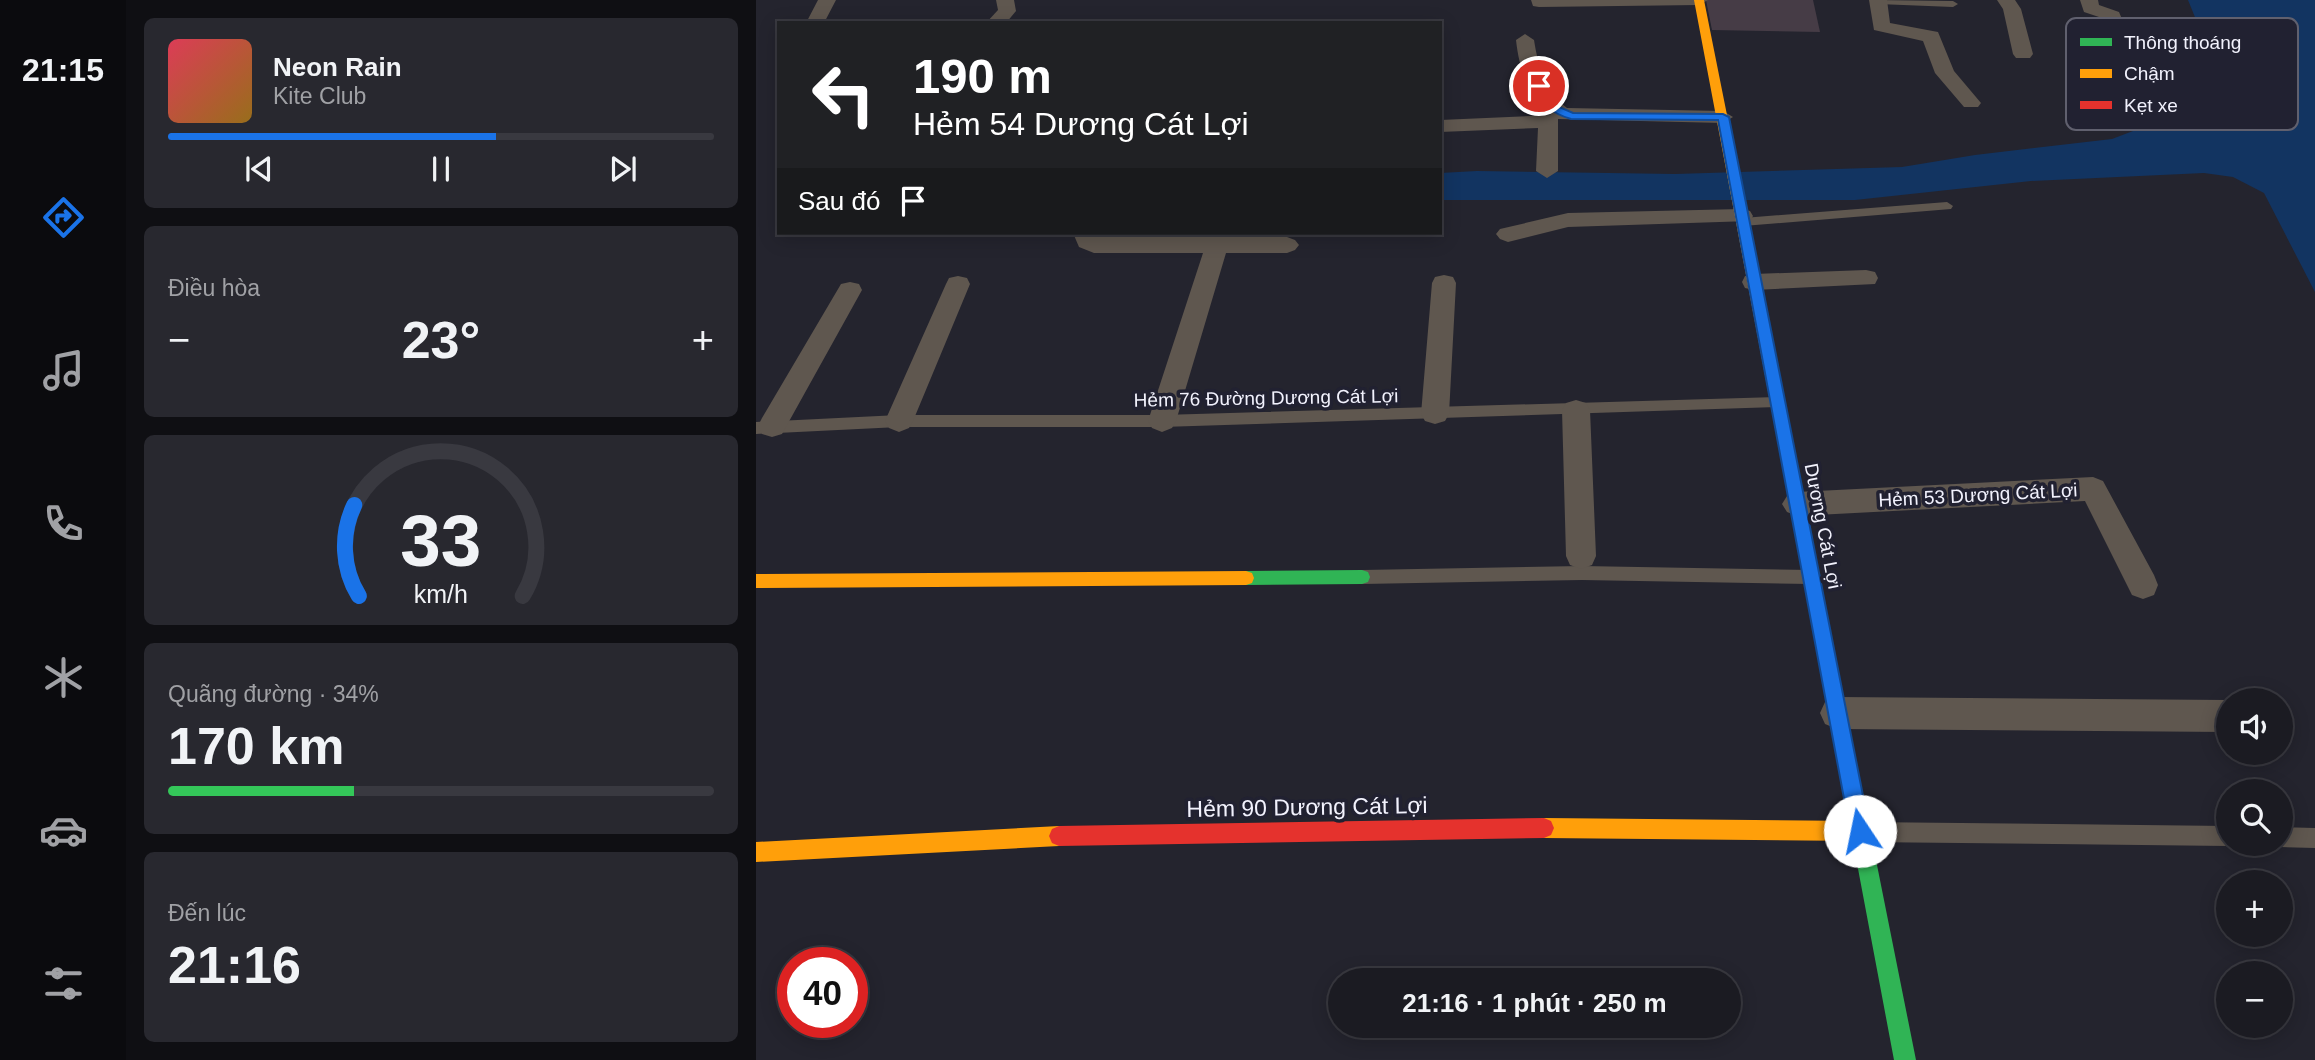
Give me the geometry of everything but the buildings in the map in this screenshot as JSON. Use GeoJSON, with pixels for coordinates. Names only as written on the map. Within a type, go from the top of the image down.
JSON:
{"type":"FeatureCollection","features":[{"type":"Feature","properties":{"kind":"street"},"geometry":{"type":"LineString","coordinates":[[816,21],[827,0]]}},
{"type":"Feature","properties":{"kind":"street"},"geometry":{"type":"LineString","coordinates":[[997,21],[1007,11],[1005,0]]}},
{"type":"Feature","properties":{"kind":"street"},"geometry":{"type":"LineString","coordinates":[[1539,2],[1699,0]]}},
{"type":"Feature","properties":{"kind":"street","name":"Dương Cát Lợi"},"geometry":{"type":"LineString","coordinates":[[1699,0],[1905,1060]]}},
{"type":"Feature","properties":{"kind":"street"},"geometry":{"type":"LineString","coordinates":[[2006,0],[2012,9],[2023,54]]}},
{"type":"Feature","properties":{"kind":"street"},"geometry":{"type":"LineString","coordinates":[[2089,0],[2090,8],[2114,18]]}},
{"type":"Feature","properties":{"kind":"street"},"geometry":{"type":"LineString","coordinates":[[1878,1],[1881,26],[1894,31],[1931,36],[1945,73],[1971,103]]}},
{"type":"Feature","properties":{"kind":"street"},"geometry":{"type":"LineString","coordinates":[[1525,40],[1527,54],[1546,100],[1562,114],[1723,117]]}},
{"type":"Feature","properties":{"kind":"street"},"geometry":{"type":"LineString","coordinates":[[1442,126],[1549,121],[1547,171]]}},
{"type":"Feature","properties":{"kind":"street"},"geometry":{"type":"LineString","coordinates":[[1508,234],[1568,220],[1742,215]]}},
{"type":"Feature","properties":{"kind":"street"},"geometry":{"type":"LineString","coordinates":[[1085,235],[1087,242],[1094,245],[1287,245]]}},
{"type":"Feature","properties":{"kind":"street"},"geometry":{"type":"LineString","coordinates":[[1162,421],[1217,245]]}},
{"type":"Feature","properties":{"kind":"street"},"geometry":{"type":"LineString","coordinates":[[1754,282],[1866,278]]}},
{"type":"Feature","properties":{"kind":"street"},"geometry":{"type":"LineString","coordinates":[[1435,414],[1444,283]]}},
{"type":"Feature","properties":{"kind":"street"},"geometry":{"type":"LineString","coordinates":[[899,421],[958,284]]}},
{"type":"Feature","properties":{"kind":"street"},"geometry":{"type":"LineString","coordinates":[[764,427],[850,290]]}},
{"type":"Feature","properties":{"kind":"street"},"geometry":{"type":"LineString","coordinates":[[1576,410],[1581,556]]}},
{"type":"Feature","properties":{"kind":"street","name":"Hẻm 53 Dương Cát Lợi"},"geometry":{"type":"LineString","coordinates":[[1797,504],[2093,489],[2143,584]]}},
{"type":"Feature","properties":{"kind":"street"},"geometry":{"type":"LineString","coordinates":[[756,581],[1362,577]]}},
{"type":"Feature","properties":{"kind":"street"},"geometry":{"type":"LineString","coordinates":[[1837,713],[2216,716]]}},
{"type":"Feature","properties":{"kind":"street","name":"Hẻm 90 Dương Cát Lợi"},"geometry":{"type":"LineString","coordinates":[[756,852],[1121,834],[1468,827],[1860,831]]}},
{"type":"Feature","properties":{"kind":"lane"},"geometry":{"type":"LineString","coordinates":[[1878,1],[1953,4]]}},
{"type":"Feature","properties":{"kind":"lane"},"geometry":{"type":"LineString","coordinates":[[1742,215],[1947,206]]}},
{"type":"Feature","properties":{"kind":"lane","name":"Hẻm 76 Đường Dương Cát Lợi"},"geometry":{"type":"LineString","coordinates":[[764,427],[899,421],[1162,421],[1777,402]]}},
{"type":"Feature","properties":{"kind":"lane"},"geometry":{"type":"LineString","coordinates":[[1362,577],[1582,573],[1811,577]]}},
{"type":"Feature","properties":{"kind":"lane"},"geometry":{"type":"LineString","coordinates":[[1860,831],[2216,836]]}},
{"type":"Feature","properties":{"kind":"lane"},"geometry":{"type":"LineString","coordinates":[[2293,837],[2315,838]]}},
{"type":"Feature","properties":{"kind":"water"},"geometry":{"type":"Polygon","coordinates":[[[2188,0],[2315,0],[2315,292],[2264,193],[2233,177],[2204,173],[2031,181],[1855,200],[1442,200],[1442,173],[1675,174],[1902,167],[1975,155],[2112,139],[2136,130],[2298,130],[2298,18],[2195,18],[2188,0]]]}},
{"type":"Feature","properties":{"kind":"traffic: fast"},"geometry":{"type":"LineString","coordinates":[[1807,555],[1905,1060]]}},
{"type":"Feature","properties":{"kind":"traffic: fast"},"geometry":{"type":"LineString","coordinates":[[1246,578],[1362,577]]}},
{"type":"Feature","properties":{"kind":"traffic: slow"},"geometry":{"type":"LineString","coordinates":[[1699,0],[1807,555]]}},
{"type":"Feature","properties":{"kind":"traffic: slow"},"geometry":{"type":"LineString","coordinates":[[756,581],[1246,578]]}},
{"type":"Feature","properties":{"kind":"traffic: slow"},"geometry":{"type":"LineString","coordinates":[[1544,828],[1860,831]]}},
{"type":"Feature","properties":{"kind":"traffic: slow"},"geometry":{"type":"LineString","coordinates":[[756,852],[1059,836]]}},
{"type":"Feature","properties":{"kind":"traffic: jam"},"geometry":{"type":"LineString","coordinates":[[1059,836],[1544,828]]}},
{"type":"Feature","properties":{"kind":"route"},"geometry":{"type":"LineString","coordinates":[[1539,86],[1546,100],[1555,109],[1571,116],[1723,117],[1860,831]]}}]}
